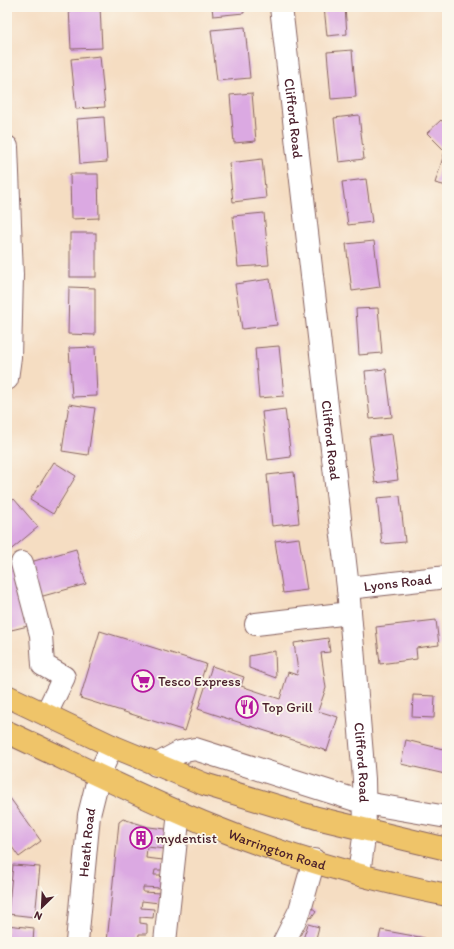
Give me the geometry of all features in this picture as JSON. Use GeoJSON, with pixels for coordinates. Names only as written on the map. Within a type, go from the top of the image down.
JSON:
{"type":"FeatureCollection","features":[{"type":"Feature","properties":{"kind":"main road"},"geometry":{"type":"LineString","coordinates":[[7,696],[112,746],[204,784],[260,803],[447,849]]}},
{"type":"Feature","properties":{"kind":"main road","name":"Warrington Road"},"geometry":{"type":"LineString","coordinates":[[7,732],[178,812],[245,839],[406,887],[447,894]]}},
{"type":"Feature","properties":{"kind":"street","name":"Clifford Road"},"geometry":{"type":"LineString","coordinates":[[280,7],[348,588],[365,803],[365,830],[359,874]]}},
{"type":"Feature","properties":{"kind":"street"},"geometry":{"type":"LineString","coordinates":[[7,147],[12,275],[10,358],[7,379]]}},
{"type":"Feature","properties":{"kind":"street"},"geometry":{"type":"LineString","coordinates":[[22,563],[41,635],[43,665],[64,677],[46,714]]}},
{"type":"Feature","properties":{"kind":"street","name":"Lyons Road"},"geometry":{"type":"LineString","coordinates":[[348,588],[447,577]]}},
{"type":"Feature","properties":{"kind":"street"},"geometry":{"type":"LineString","coordinates":[[256,624],[350,613]]}},
{"type":"Feature","properties":{"kind":"street","name":"Heath Road"},"geometry":{"type":"LineString","coordinates":[[77,942],[89,815],[99,775],[112,746]]}},
{"type":"Feature","properties":{"kind":"street"},"geometry":{"type":"LineString","coordinates":[[156,765],[180,752],[195,749],[365,803],[447,817]]}},
{"type":"Feature","properties":{"kind":"street"},"geometry":{"type":"LineString","coordinates":[[165,942],[178,812]]}},
{"type":"Feature","properties":{"kind":"street"},"geometry":{"type":"LineString","coordinates":[[284,942],[300,910],[314,860]]}},
{"type":"Feature","properties":{"kind":"building"},"geometry":{"type":"Polygon","coordinates":[[[69,7],[100,7],[102,48],[71,49],[69,7]]]}},
{"type":"Feature","properties":{"kind":"building"},"geometry":{"type":"Polygon","coordinates":[[[212,7],[244,7],[244,13],[213,16],[212,7]]]}},
{"type":"Feature","properties":{"kind":"building"},"geometry":{"type":"Polygon","coordinates":[[[324,7],[345,7],[347,34],[327,36],[324,7]]]}},
{"type":"Feature","properties":{"kind":"building"},"geometry":{"type":"Polygon","coordinates":[[[245,27],[250,78],[217,81],[211,30],[245,27]]]}},
{"type":"Feature","properties":{"kind":"building"},"geometry":{"type":"Polygon","coordinates":[[[352,50],[356,97],[331,99],[327,52],[352,50]]]}},
{"type":"Feature","properties":{"kind":"building"},"geometry":{"type":"Polygon","coordinates":[[[100,56],[105,107],[76,109],[71,59],[100,56]]]}},
{"type":"Feature","properties":{"kind":"building"},"geometry":{"type":"Polygon","coordinates":[[[252,93],[256,141],[234,143],[230,95],[252,93]]]}},
{"type":"Feature","properties":{"kind":"building"},"geometry":{"type":"Polygon","coordinates":[[[359,115],[364,159],[339,162],[334,118],[359,115]]]}},
{"type":"Feature","properties":{"kind":"building"},"geometry":{"type":"Polygon","coordinates":[[[104,117],[107,162],[80,164],[77,119],[104,117]]]}},
{"type":"Feature","properties":{"kind":"building"},"geometry":{"type":"Polygon","coordinates":[[[441,120],[447,126],[447,186],[435,183],[445,151],[427,133],[441,120]]]}},
{"type":"Feature","properties":{"kind":"building"},"geometry":{"type":"Polygon","coordinates":[[[262,159],[266,198],[233,202],[229,163],[262,159]]]}},
{"type":"Feature","properties":{"kind":"building"},"geometry":{"type":"Polygon","coordinates":[[[70,174],[98,174],[99,218],[71,219],[70,174]]]}},
{"type":"Feature","properties":{"kind":"building"},"geometry":{"type":"Polygon","coordinates":[[[366,179],[372,222],[348,225],[342,182],[366,179]]]}},
{"type":"Feature","properties":{"kind":"building"},"geometry":{"type":"Polygon","coordinates":[[[264,213],[269,265],[238,267],[233,216],[264,213]]]}},
{"type":"Feature","properties":{"kind":"building"},"geometry":{"type":"Polygon","coordinates":[[[70,233],[96,233],[96,277],[70,277],[70,233]]]}},
{"type":"Feature","properties":{"kind":"building"},"geometry":{"type":"Polygon","coordinates":[[[374,241],[380,287],[352,291],[346,244],[374,241]]]}},
{"type":"Feature","properties":{"kind":"building"},"geometry":{"type":"Polygon","coordinates":[[[270,279],[277,325],[242,329],[235,284],[270,279]]]}},
{"type":"Feature","properties":{"kind":"building"},"geometry":{"type":"Polygon","coordinates":[[[69,287],[95,288],[95,335],[68,334],[69,287]]]}},
{"type":"Feature","properties":{"kind":"building"},"geometry":{"type":"Polygon","coordinates":[[[378,308],[382,353],[359,355],[356,309],[378,308]]]}},
{"type":"Feature","properties":{"kind":"building"},"geometry":{"type":"Polygon","coordinates":[[[279,346],[284,396],[259,398],[255,348],[279,346]]]}},
{"type":"Feature","properties":{"kind":"building"},"geometry":{"type":"Polygon","coordinates":[[[95,347],[97,396],[72,397],[69,348],[95,347]]]}},
{"type":"Feature","properties":{"kind":"building"},"geometry":{"type":"Polygon","coordinates":[[[386,369],[392,417],[370,419],[365,371],[386,369]]]}},
{"type":"Feature","properties":{"kind":"building"},"geometry":{"type":"Polygon","coordinates":[[[69,404],[95,408],[88,455],[62,451],[69,404]]]}},
{"type":"Feature","properties":{"kind":"building"},"geometry":{"type":"Polygon","coordinates":[[[285,409],[291,457],[268,460],[262,412],[285,409]]]}},
{"type":"Feature","properties":{"kind":"building"},"geometry":{"type":"Polygon","coordinates":[[[392,434],[398,480],[375,483],[369,437],[392,434]]]}},
{"type":"Feature","properties":{"kind":"building"},"geometry":{"type":"Polygon","coordinates":[[[54,462],[76,476],[53,514],[30,500],[54,462]]]}},
{"type":"Feature","properties":{"kind":"building"},"geometry":{"type":"Polygon","coordinates":[[[294,472],[299,523],[272,526],[267,475],[294,472]]]}},
{"type":"Feature","properties":{"kind":"building"},"geometry":{"type":"Polygon","coordinates":[[[400,496],[405,542],[382,544],[377,498],[400,496]]]}},
{"type":"Feature","properties":{"kind":"building"},"geometry":{"type":"Polygon","coordinates":[[[14,499],[38,527],[7,553],[7,505],[14,499]]]}},
{"type":"Feature","properties":{"kind":"building"},"geometry":{"type":"Polygon","coordinates":[[[299,538],[307,590],[283,593],[275,541],[299,538]]]}},
{"type":"Feature","properties":{"kind":"building"},"geometry":{"type":"Polygon","coordinates":[[[76,549],[86,584],[36,598],[27,563],[76,549]]]}},
{"type":"Feature","properties":{"kind":"building"},"geometry":{"type":"Polygon","coordinates":[[[13,562],[28,626],[7,631],[7,563],[13,562]]]}},
{"type":"Feature","properties":{"kind":"building"},"geometry":{"type":"Polygon","coordinates":[[[436,620],[439,645],[416,648],[417,659],[380,664],[376,627],[436,620]]]}},
{"type":"Feature","properties":{"kind":"building","name":"Tesco Express"},"geometry":{"type":"Polygon","coordinates":[[[100,631],[206,664],[185,731],[80,698],[100,631]]]}},
{"type":"Feature","properties":{"kind":"building"},"geometry":{"type":"Polygon","coordinates":[[[328,638],[330,652],[321,653],[326,688],[318,711],[338,717],[327,751],[198,709],[212,666],[244,677],[241,686],[280,699],[288,672],[297,675],[298,671],[294,643],[328,638]]]}},
{"type":"Feature","properties":{"kind":"building"},"geometry":{"type":"Polygon","coordinates":[[[275,651],[276,678],[249,668],[249,656],[275,651]]]}},
{"type":"Feature","properties":{"kind":"building"},"geometry":{"type":"Polygon","coordinates":[[[413,695],[435,696],[434,718],[412,717],[413,695]]]}},
{"type":"Feature","properties":{"kind":"building"},"geometry":{"type":"Polygon","coordinates":[[[406,740],[447,750],[445,774],[401,764],[406,740]]]}},
{"type":"Feature","properties":{"kind":"building"},"geometry":{"type":"Polygon","coordinates":[[[10,798],[41,841],[19,857],[7,840],[7,800],[10,798]]]}},
{"type":"Feature","properties":{"kind":"building"},"geometry":{"type":"Polygon","coordinates":[[[123,819],[149,827],[166,829],[165,849],[147,847],[146,858],[163,860],[162,870],[155,870],[154,875],[162,875],[161,888],[143,887],[143,892],[160,893],[159,903],[142,901],[141,908],[154,909],[153,918],[140,917],[140,923],[147,924],[147,934],[139,934],[138,942],[107,942],[119,822],[123,819]]]}},
{"type":"Feature","properties":{"kind":"building"},"geometry":{"type":"Polygon","coordinates":[[[13,865],[40,867],[35,917],[8,914],[13,865]]]}},
{"type":"Feature","properties":{"kind":"building"},"geometry":{"type":"Polygon","coordinates":[[[311,907],[316,911],[311,918],[306,914],[311,907]]]}},
{"type":"Feature","properties":{"kind":"building"},"geometry":{"type":"Polygon","coordinates":[[[308,924],[319,927],[315,942],[302,942],[308,924]]]}},
{"type":"Feature","properties":{"kind":"building"},"geometry":{"type":"Polygon","coordinates":[[[7,925],[34,928],[33,942],[7,942],[7,925]]]}},
{"type":"Feature","properties":{"kind":"building"},"geometry":{"type":"Polygon","coordinates":[[[381,930],[425,938],[424,942],[378,942],[381,930]]]}},
{"type":"Feature","properties":{"kind":"place","name":"Tesco Express"},"geometry":{"type":"Point","coordinates":[143,681]}},
{"type":"Feature","properties":{"kind":"place","name":"Top Grill"},"geometry":{"type":"Point","coordinates":[247,707]}},
{"type":"Feature","properties":{"kind":"place","name":"mydentist"},"geometry":{"type":"Point","coordinates":[141,838]}}]}
